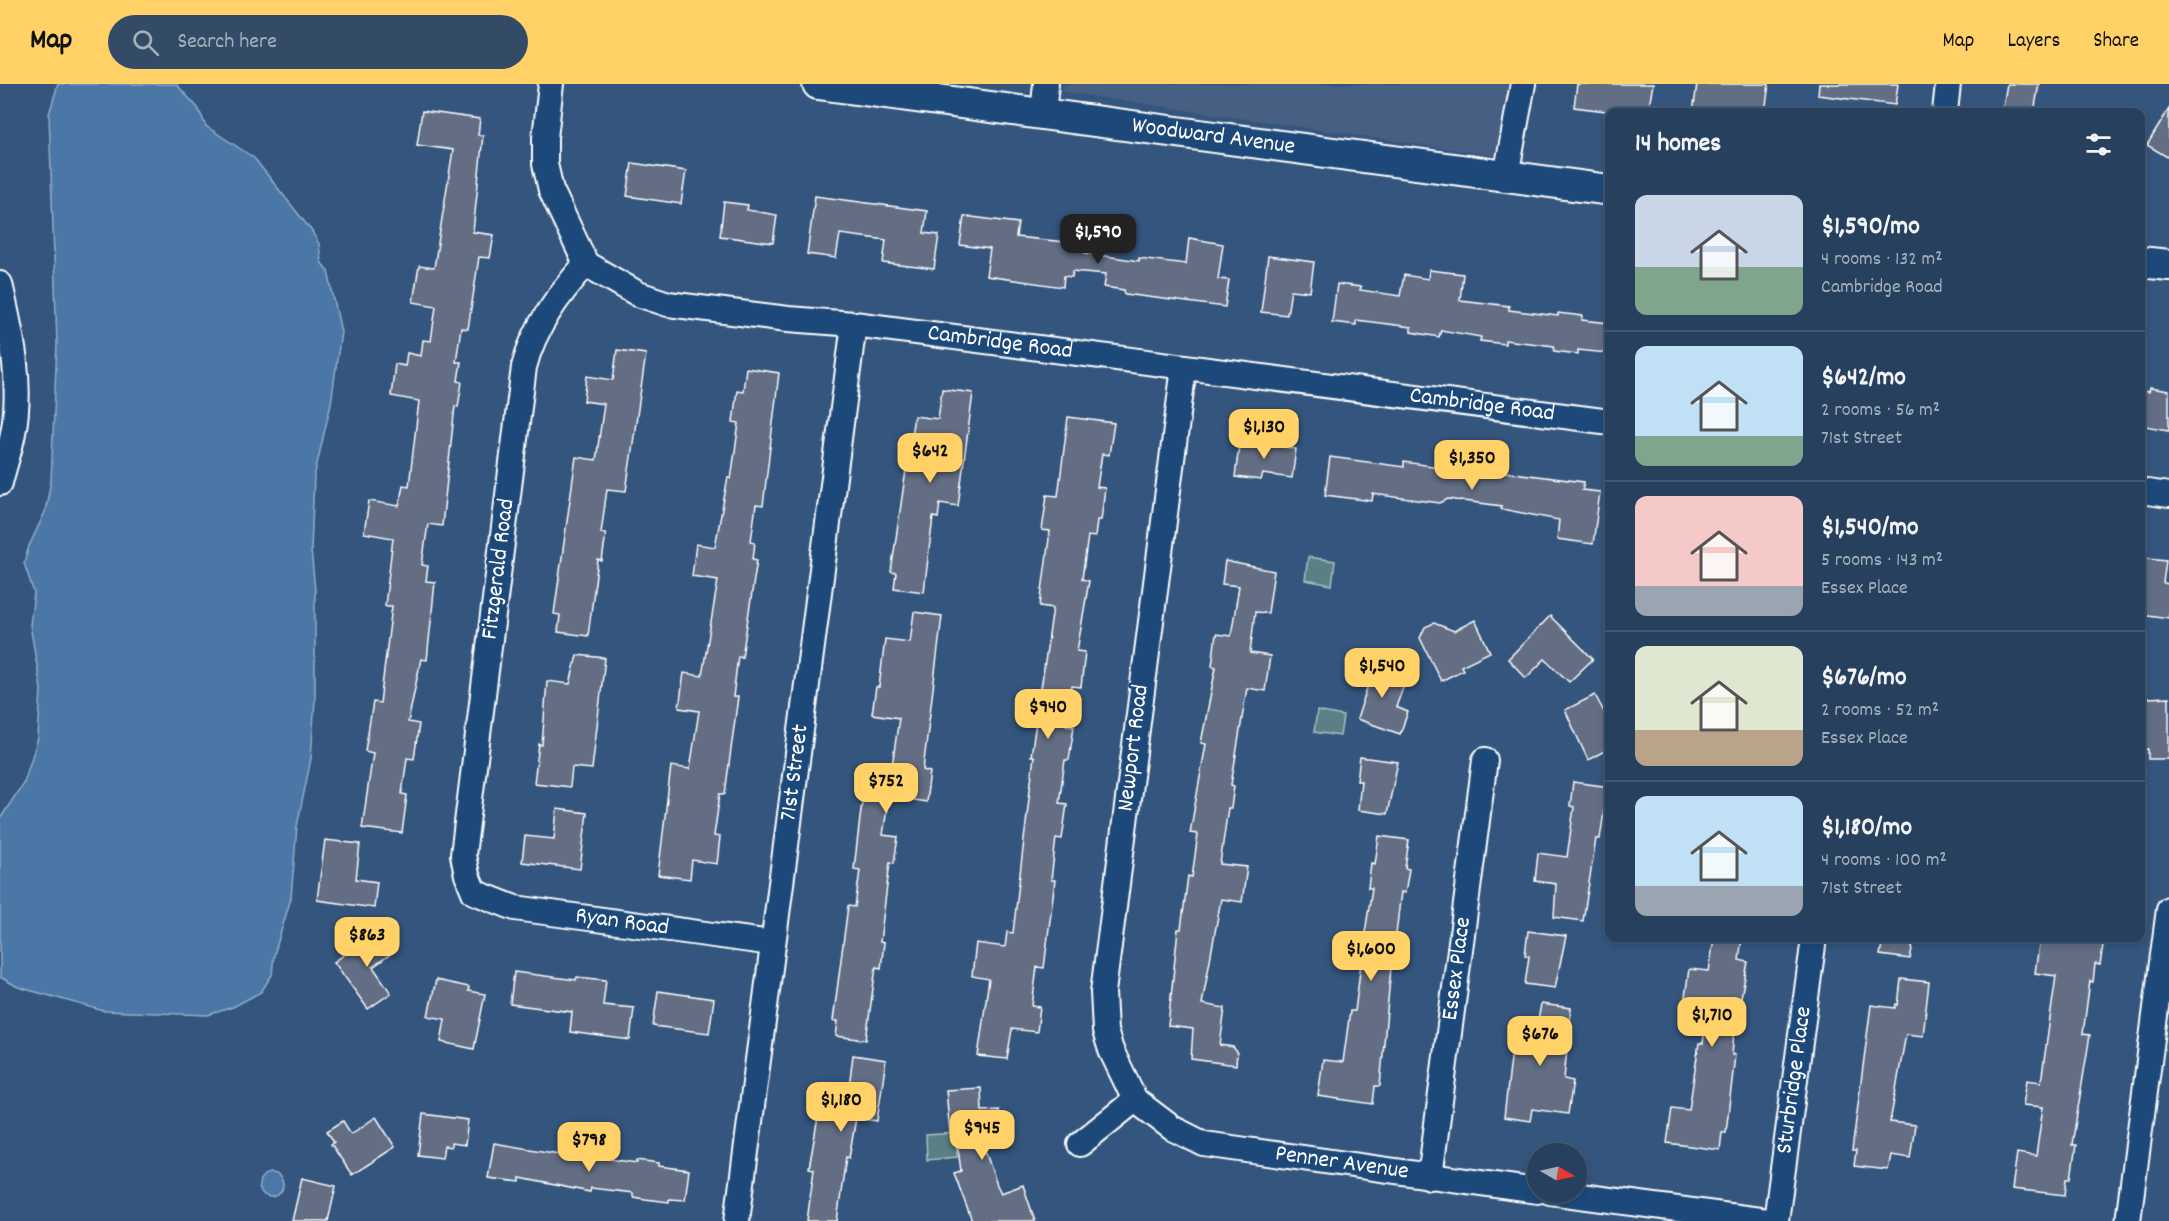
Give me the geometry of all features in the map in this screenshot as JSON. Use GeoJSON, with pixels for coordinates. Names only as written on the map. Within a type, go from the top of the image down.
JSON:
{"type":"FeatureCollection","features":[{"type":"Feature","properties":{"kind":"main road","name":"Woodward Avenue"},"geometry":{"type":"LineString","coordinates":[[818,84],[1605,189]]}},
{"type":"Feature","properties":{"kind":"main road"},"geometry":{"type":"LineString","coordinates":[[2145,263],[2169,266]]}},
{"type":"Feature","properties":{"kind":"street"},"geometry":{"type":"LineString","coordinates":[[551,84],[545,138],[545,164],[551,190],[586,264]]}},
{"type":"Feature","properties":{"kind":"street"},"geometry":{"type":"LineString","coordinates":[[1043,114],[1046,84]]}},
{"type":"Feature","properties":{"kind":"street"},"geometry":{"type":"LineString","coordinates":[[1506,176],[1523,84]]}},
{"type":"Feature","properties":{"kind":"street"},"geometry":{"type":"LineString","coordinates":[[1945,108],[1948,84]]}},
{"type":"Feature","properties":{"kind":"street","name":"Cambridge Road"},"geometry":{"type":"LineString","coordinates":[[586,264],[638,294],[668,304],[789,319],[854,324],[1605,421]]}},
{"type":"Feature","properties":{"kind":"street","name":"Fitzgerald Road"},"geometry":{"type":"LineString","coordinates":[[474,892],[467,875],[463,855],[524,367],[534,335],[564,288],[586,264]]}},
{"type":"Feature","properties":{"kind":"street"},"geometry":{"type":"LineString","coordinates":[[0,284],[10,328],[17,394],[14,432],[0,483]]}},
{"type":"Feature","properties":{"kind":"street","name":"71st Street"},"geometry":{"type":"LineString","coordinates":[[737,1221],[854,324]]}},
{"type":"Feature","properties":{"kind":"street","name":"Newport Road"},"geometry":{"type":"LineString","coordinates":[[1154,1114],[1135,1100],[1111,1050],[1105,1031],[1103,992],[1184,367]]}},
{"type":"Feature","properties":{"kind":"street"},"geometry":{"type":"LineString","coordinates":[[2145,492],[2169,495]]}},
{"type":"Feature","properties":{"kind":"street","name":"Essex Place"},"geometry":{"type":"LineString","coordinates":[[1430,1177],[1485,760]]}},
{"type":"Feature","properties":{"kind":"street","name":"Ryan Road"},"geometry":{"type":"LineString","coordinates":[[474,892],[515,908],[772,943]]}},
{"type":"Feature","properties":{"kind":"street"},"geometry":{"type":"LineString","coordinates":[[2128,1221],[2169,909]]}},
{"type":"Feature","properties":{"kind":"street","name":"Sturbridge Place"},"geometry":{"type":"LineString","coordinates":[[1776,1221],[1813,942]]}},
{"type":"Feature","properties":{"kind":"street"},"geometry":{"type":"LineString","coordinates":[[1080,1144],[1135,1100]]}},
{"type":"Feature","properties":{"kind":"street","name":"Penner Avenue"},"geometry":{"type":"LineString","coordinates":[[1154,1114],[1188,1138],[1216,1148],[1527,1190]]}},
{"type":"Feature","properties":{"kind":"street"},"geometry":{"type":"LineString","coordinates":[[1587,1197],[1767,1221]]}},
{"type":"Feature","properties":{"kind":"shaded area"},"geometry":{"type":"Polygon","coordinates":[[[58,84],[176,84],[198,108],[206,126],[254,158],[311,230],[319,244],[321,262],[328,271],[341,332],[331,403],[314,477],[311,550],[315,590],[315,699],[311,759],[297,826],[291,898],[274,955],[272,975],[261,992],[233,1007],[208,1015],[104,1011],[18,987],[0,977],[0,819],[24,782],[38,738],[41,689],[30,625],[34,593],[24,563],[29,546],[45,512],[51,481],[57,343],[49,114],[58,84]]]}},
{"type":"Feature","properties":{"kind":"shaded area"},"geometry":{"type":"Polygon","coordinates":[[[1064,84],[1536,84],[1524,160],[1063,92],[1064,84]]]}},
{"type":"Feature","properties":{"kind":"shaded area"},"geometry":{"type":"Polygon","coordinates":[[[271,1173],[276,1174],[282,1180],[282,1190],[276,1196],[271,1197],[266,1196],[260,1190],[259,1185],[260,1180],[266,1174],[271,1173]]]}},
{"type":"Feature","properties":{"kind":"green space"},"geometry":{"type":"Polygon","coordinates":[[[1308,557],[1335,561],[1332,585],[1305,580],[1308,557]]]}},
{"type":"Feature","properties":{"kind":"green space"},"geometry":{"type":"Polygon","coordinates":[[[1317,711],[1343,716],[1340,736],[1314,732],[1317,711]]]}},
{"type":"Feature","properties":{"kind":"green space"},"geometry":{"type":"Polygon","coordinates":[[[956,1133],[957,1157],[927,1160],[926,1135],[956,1133]]]}},
{"type":"Feature","properties":{"kind":"building"},"geometry":{"type":"Polygon","coordinates":[[[1577,84],[1653,84],[1649,108],[1605,108],[1605,111],[1574,107],[1577,84]]]}},
{"type":"Feature","properties":{"kind":"building"},"geometry":{"type":"Polygon","coordinates":[[[1697,84],[1769,84],[1766,108],[1694,108],[1697,84]]]}},
{"type":"Feature","properties":{"kind":"building"},"geometry":{"type":"Polygon","coordinates":[[[1819,84],[1898,84],[1895,105],[1818,95],[1819,84]]]}},
{"type":"Feature","properties":{"kind":"building"},"geometry":{"type":"Polygon","coordinates":[[[2007,84],[2039,84],[2035,108],[2003,108],[2007,84]]]}},
{"type":"Feature","properties":{"kind":"building"},"geometry":{"type":"Polygon","coordinates":[[[2169,109],[2169,158],[2147,145],[2169,109]]]}},
{"type":"Feature","properties":{"kind":"building"},"geometry":{"type":"Polygon","coordinates":[[[422,111],[480,119],[478,135],[483,135],[473,232],[494,235],[490,258],[479,257],[468,329],[461,328],[456,362],[461,362],[458,381],[462,382],[458,407],[455,406],[442,526],[428,524],[422,565],[428,566],[426,581],[435,582],[427,660],[421,659],[408,722],[419,724],[414,759],[407,758],[402,794],[407,795],[402,833],[362,828],[373,753],[365,751],[373,702],[380,703],[392,606],[385,606],[393,538],[364,533],[369,501],[399,506],[403,485],[409,486],[419,401],[391,396],[395,364],[405,366],[407,353],[421,356],[423,340],[431,341],[436,306],[413,302],[419,266],[434,268],[453,150],[417,145],[422,111]]]}},
{"type":"Feature","properties":{"kind":"building"},"geometry":{"type":"Polygon","coordinates":[[[632,163],[686,171],[681,204],[627,196],[632,163]]]}},
{"type":"Feature","properties":{"kind":"building"},"geometry":{"type":"Polygon","coordinates":[[[815,196],[927,211],[924,233],[939,235],[934,269],[883,263],[886,240],[840,234],[836,258],[807,254],[815,196]]]}},
{"type":"Feature","properties":{"kind":"building"},"geometry":{"type":"Polygon","coordinates":[[[724,202],[748,205],[747,210],[777,215],[773,243],[720,236],[724,202]]]}},
{"type":"Feature","properties":{"kind":"building"},"geometry":{"type":"Polygon","coordinates":[[[964,216],[1018,223],[1016,237],[1086,244],[1085,253],[1139,261],[1139,258],[1186,264],[1189,238],[1223,244],[1218,279],[1229,280],[1225,307],[1125,294],[1124,290],[1104,287],[1106,274],[1073,271],[1072,277],[1064,276],[1063,287],[986,276],[990,249],[960,245],[964,216]]]}},
{"type":"Feature","properties":{"kind":"building"},"geometry":{"type":"Polygon","coordinates":[[[1268,256],[1314,262],[1310,292],[1291,290],[1287,315],[1261,312],[1268,256]]]}},
{"type":"Feature","properties":{"kind":"building"},"geometry":{"type":"Polygon","coordinates":[[[1429,270],[1463,274],[1460,300],[1509,306],[1509,310],[1558,316],[1558,313],[1583,316],[1582,320],[1605,322],[1605,353],[1578,350],[1578,354],[1554,351],[1554,346],[1505,340],[1505,344],[1480,341],[1481,337],[1441,330],[1439,337],[1411,332],[1411,327],[1356,320],[1356,325],[1332,322],[1337,284],[1400,296],[1404,275],[1428,279],[1429,270]]]}},
{"type":"Feature","properties":{"kind":"building"},"geometry":{"type":"Polygon","coordinates":[[[617,350],[646,354],[626,491],[607,489],[601,533],[606,533],[602,561],[598,560],[588,636],[558,632],[560,615],[554,614],[576,457],[596,460],[604,404],[584,401],[587,376],[613,380],[617,350]]]}},
{"type":"Feature","properties":{"kind":"building"},"geometry":{"type":"Polygon","coordinates":[[[746,368],[779,373],[763,506],[756,505],[751,541],[755,542],[753,559],[757,560],[742,657],[738,656],[733,697],[738,697],[725,794],[720,794],[714,836],[720,837],[717,864],[692,860],[690,879],[658,875],[671,766],[690,769],[699,711],[679,708],[684,673],[702,676],[718,580],[692,576],[696,544],[715,547],[728,477],[731,479],[739,423],[733,422],[737,390],[743,391],[746,368]]]}},
{"type":"Feature","properties":{"kind":"building"},"geometry":{"type":"Polygon","coordinates":[[[2150,388],[2169,391],[2169,430],[2145,426],[2145,392],[2149,392],[2150,388]]]}},
{"type":"Feature","properties":{"kind":"building"},"geometry":{"type":"Polygon","coordinates":[[[942,389],[973,393],[958,506],[940,503],[938,518],[933,517],[924,592],[894,588],[896,573],[891,572],[914,416],[938,419],[942,389]]]}},
{"type":"Feature","properties":{"kind":"building"},"geometry":{"type":"Polygon","coordinates":[[[1068,417],[1114,423],[1109,455],[1102,454],[1097,487],[1105,488],[1101,520],[1097,520],[1095,537],[1088,536],[1082,579],[1089,581],[1077,651],[1085,652],[1081,687],[1072,686],[1066,725],[1074,726],[1069,760],[1065,760],[1059,803],[1067,804],[1062,839],[1056,838],[1051,880],[1055,880],[1044,968],[1037,967],[1032,1006],[1040,1007],[1037,1032],[1012,1029],[1007,1059],[978,1056],[989,979],[972,976],[976,943],[1005,947],[1007,932],[1013,933],[1034,756],[1031,756],[1053,608],[1040,606],[1050,531],[1042,530],[1047,495],[1058,496],[1068,417]]]}},
{"type":"Feature","properties":{"kind":"building"},"geometry":{"type":"Polygon","coordinates":[[[1240,438],[1296,449],[1292,478],[1263,474],[1261,480],[1235,477],[1240,438]]]}},
{"type":"Feature","properties":{"kind":"building"},"geometry":{"type":"Polygon","coordinates":[[[1330,457],[1404,467],[1404,462],[1490,474],[1490,470],[1584,482],[1582,490],[1600,492],[1593,544],[1557,539],[1559,520],[1501,509],[1502,506],[1448,499],[1440,503],[1373,494],[1372,501],[1325,495],[1330,457]]]}},
{"type":"Feature","properties":{"kind":"building"},"geometry":{"type":"Polygon","coordinates":[[[2145,558],[2166,560],[2163,583],[2169,584],[2169,618],[2145,615],[2145,558]]]}},
{"type":"Feature","properties":{"kind":"building"},"geometry":{"type":"Polygon","coordinates":[[[1225,561],[1274,571],[1268,613],[1255,612],[1250,653],[1270,656],[1265,691],[1247,688],[1231,785],[1234,786],[1231,808],[1228,808],[1220,864],[1247,867],[1242,902],[1221,899],[1202,1004],[1225,1008],[1220,1045],[1233,1047],[1237,1052],[1236,1065],[1191,1059],[1193,1029],[1168,1026],[1178,929],[1181,929],[1188,876],[1192,877],[1198,834],[1190,833],[1206,744],[1201,743],[1216,667],[1212,666],[1216,634],[1231,636],[1239,586],[1222,584],[1225,561]]]}},
{"type":"Feature","properties":{"kind":"building"},"geometry":{"type":"Polygon","coordinates":[[[914,612],[942,616],[923,770],[930,772],[926,802],[889,796],[883,835],[898,837],[894,863],[890,862],[880,942],[884,943],[881,968],[876,967],[866,1040],[836,1036],[838,1021],[833,1021],[848,906],[855,907],[860,870],[854,869],[865,776],[870,777],[872,763],[892,766],[899,718],[872,714],[876,687],[879,687],[885,639],[910,642],[914,612]]]}},
{"type":"Feature","properties":{"kind":"building"},"geometry":{"type":"Polygon","coordinates":[[[1550,616],[1593,659],[1569,682],[1545,659],[1526,678],[1508,659],[1550,616]]]}},
{"type":"Feature","properties":{"kind":"building"},"geometry":{"type":"Polygon","coordinates":[[[1475,620],[1490,652],[1461,666],[1463,670],[1441,681],[1420,638],[1425,627],[1434,623],[1454,631],[1475,620]]]}},
{"type":"Feature","properties":{"kind":"building"},"geometry":{"type":"Polygon","coordinates":[[[577,655],[605,658],[592,769],[572,767],[570,787],[534,783],[539,744],[542,745],[547,681],[570,684],[577,655]]]}},
{"type":"Feature","properties":{"kind":"building"},"geometry":{"type":"Polygon","coordinates":[[[1364,660],[1381,667],[1379,670],[1406,679],[1396,707],[1408,712],[1400,734],[1357,719],[1369,682],[1358,678],[1364,660]]]}},
{"type":"Feature","properties":{"kind":"building"},"geometry":{"type":"Polygon","coordinates":[[[1595,695],[1605,714],[1605,751],[1588,760],[1565,710],[1595,695]]]}},
{"type":"Feature","properties":{"kind":"building"},"geometry":{"type":"Polygon","coordinates":[[[2169,697],[2169,759],[2148,759],[2148,749],[2145,749],[2147,698],[2169,697]]]}},
{"type":"Feature","properties":{"kind":"building"},"geometry":{"type":"Polygon","coordinates":[[[1360,757],[1398,762],[1387,814],[1358,810],[1361,781],[1357,781],[1360,757]]]}},
{"type":"Feature","properties":{"kind":"building"},"geometry":{"type":"Polygon","coordinates":[[[1573,782],[1605,786],[1605,811],[1600,839],[1596,839],[1583,921],[1554,917],[1556,884],[1535,881],[1538,853],[1567,857],[1574,807],[1570,806],[1573,782]]]}},
{"type":"Feature","properties":{"kind":"building"},"geometry":{"type":"Polygon","coordinates":[[[557,809],[587,813],[580,869],[522,862],[525,836],[554,839],[557,809]]]}},
{"type":"Feature","properties":{"kind":"building"},"geometry":{"type":"Polygon","coordinates":[[[1379,836],[1409,840],[1405,868],[1409,869],[1405,893],[1401,892],[1395,943],[1398,944],[1395,968],[1391,968],[1380,1086],[1375,1086],[1373,1104],[1318,1096],[1323,1060],[1343,1062],[1350,1011],[1355,1011],[1361,963],[1357,963],[1360,939],[1364,939],[1372,888],[1368,888],[1371,863],[1375,864],[1379,836]]]}},
{"type":"Feature","properties":{"kind":"building"},"geometry":{"type":"Polygon","coordinates":[[[325,840],[360,844],[356,879],[377,882],[374,908],[317,900],[325,840]]]}},
{"type":"Feature","properties":{"kind":"building"},"geometry":{"type":"Polygon","coordinates":[[[381,929],[396,950],[373,967],[391,993],[368,1009],[334,962],[381,929]]]}},
{"type":"Feature","properties":{"kind":"building"},"geometry":{"type":"Polygon","coordinates":[[[1528,931],[1566,936],[1555,988],[1525,984],[1529,956],[1525,955],[1528,931]]]}},
{"type":"Feature","properties":{"kind":"building"},"geometry":{"type":"Polygon","coordinates":[[[1713,942],[1741,942],[1739,960],[1748,962],[1734,1032],[1732,1055],[1735,1055],[1726,1132],[1722,1132],[1720,1150],[1667,1143],[1672,1108],[1689,1110],[1699,1043],[1703,1043],[1708,1007],[1684,1004],[1689,969],[1709,971],[1713,942]]]}},
{"type":"Feature","properties":{"kind":"building"},"geometry":{"type":"Polygon","coordinates":[[[1882,942],[1913,942],[1910,959],[1880,955],[1882,942]]]}},
{"type":"Feature","properties":{"kind":"building"},"geometry":{"type":"Polygon","coordinates":[[[2039,942],[2103,942],[2100,965],[2095,964],[2093,982],[2090,981],[2083,1034],[2090,1035],[2072,1145],[2076,1145],[2071,1178],[2067,1178],[2065,1195],[2012,1189],[2017,1153],[2036,1156],[2043,1107],[2023,1105],[2027,1080],[2041,1082],[2056,976],[2035,973],[2039,942]]]}},
{"type":"Feature","properties":{"kind":"building"},"geometry":{"type":"Polygon","coordinates":[[[514,972],[576,980],[577,977],[606,980],[603,1005],[634,1008],[630,1040],[570,1032],[572,1012],[510,1004],[514,972]]]}},
{"type":"Feature","properties":{"kind":"building"},"geometry":{"type":"Polygon","coordinates":[[[1901,979],[1929,982],[1923,1036],[1906,1034],[1890,1122],[1915,1125],[1910,1158],[1891,1155],[1888,1170],[1854,1166],[1856,1151],[1852,1151],[1871,1005],[1895,1008],[1896,1004],[1898,1005],[1901,979]]]}},
{"type":"Feature","properties":{"kind":"building"},"geometry":{"type":"Polygon","coordinates":[[[436,980],[469,987],[468,991],[485,994],[474,1049],[441,1042],[445,1019],[428,1016],[436,980]]]}},
{"type":"Feature","properties":{"kind":"building"},"geometry":{"type":"Polygon","coordinates":[[[658,991],[714,999],[709,1033],[653,1026],[658,991]]]}},
{"type":"Feature","properties":{"kind":"building"},"geometry":{"type":"Polygon","coordinates":[[[1541,1004],[1571,1008],[1564,1079],[1573,1081],[1568,1114],[1532,1109],[1530,1121],[1504,1117],[1514,1034],[1535,1037],[1541,1004]]]}},
{"type":"Feature","properties":{"kind":"building"},"geometry":{"type":"Polygon","coordinates":[[[853,1055],[886,1060],[877,1121],[856,1118],[849,1158],[846,1157],[837,1221],[807,1221],[814,1169],[809,1168],[824,1083],[849,1087],[853,1055]]]}},
{"type":"Feature","properties":{"kind":"building"},"geometry":{"type":"Polygon","coordinates":[[[981,1088],[982,1111],[999,1110],[1001,1138],[981,1139],[997,1185],[1001,1193],[1023,1185],[1035,1221],[972,1221],[954,1173],[961,1171],[956,1134],[950,1134],[946,1090],[981,1088]]]}},
{"type":"Feature","properties":{"kind":"building"},"geometry":{"type":"Polygon","coordinates":[[[423,1114],[468,1120],[465,1145],[451,1143],[451,1147],[444,1146],[442,1158],[418,1155],[423,1114]]]}},
{"type":"Feature","properties":{"kind":"building"},"geometry":{"type":"Polygon","coordinates":[[[376,1117],[395,1147],[352,1175],[331,1144],[334,1142],[327,1131],[343,1121],[351,1134],[376,1117]]]}},
{"type":"Feature","properties":{"kind":"building"},"geometry":{"type":"Polygon","coordinates":[[[494,1143],[559,1154],[560,1149],[582,1152],[581,1155],[637,1163],[637,1160],[659,1163],[659,1166],[689,1170],[685,1200],[669,1199],[669,1202],[633,1197],[633,1193],[591,1188],[590,1192],[520,1178],[520,1182],[488,1178],[494,1143]]]}},
{"type":"Feature","properties":{"kind":"building"},"geometry":{"type":"Polygon","coordinates":[[[302,1178],[336,1186],[328,1221],[292,1221],[302,1178]]]}}]}
